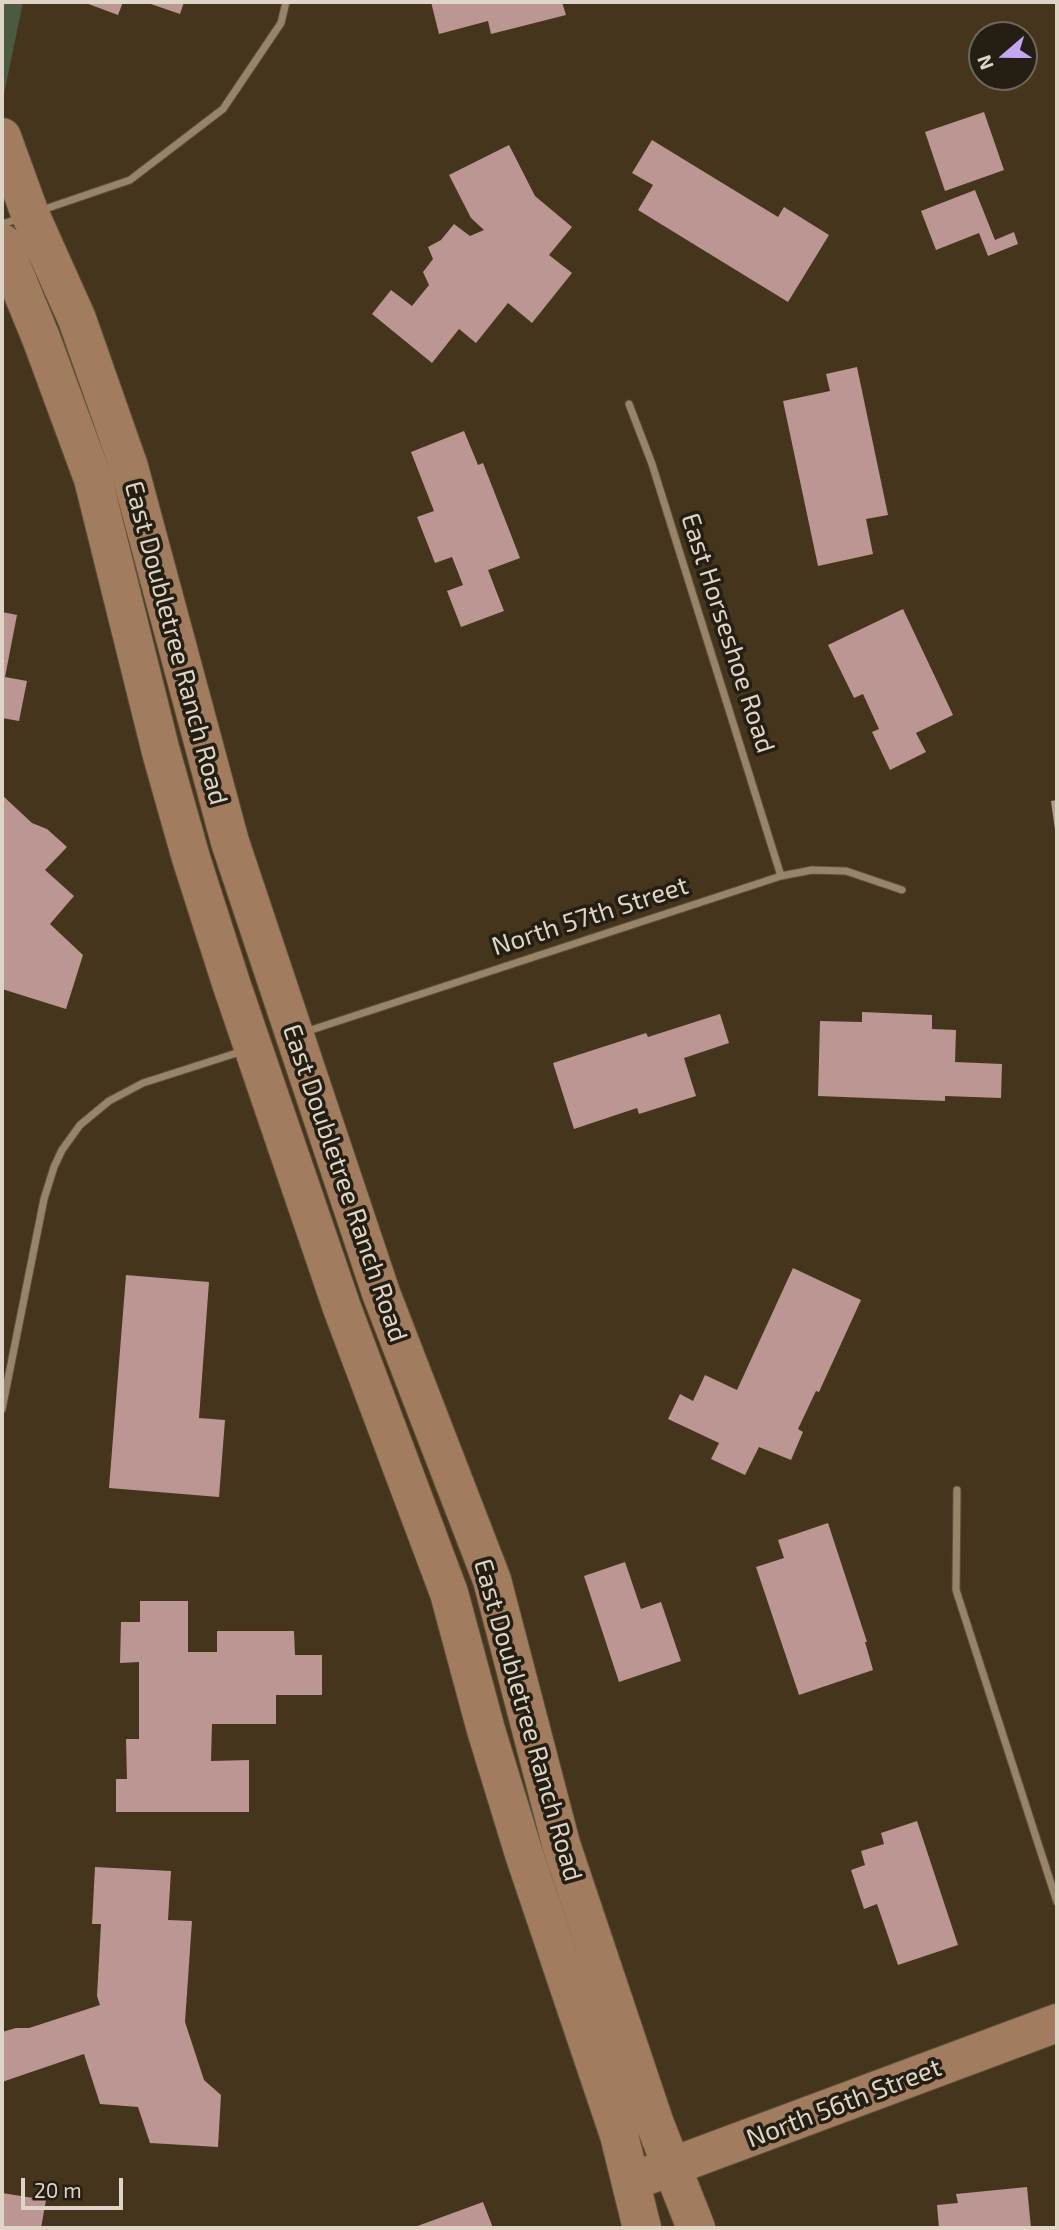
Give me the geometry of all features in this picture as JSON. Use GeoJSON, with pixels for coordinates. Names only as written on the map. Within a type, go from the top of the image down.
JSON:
{"type":"FeatureCollection","features":[{"type":"Feature","properties":{"kind":"main road","name":"East Doubletree Ranch Road"},"geometry":{"type":"LineString","coordinates":[[2,137],[16,219],[77,319],[129,467],[230,842],[274,1042],[342,1308],[449,1592],[516,1829],[619,2135],[642,2228]]}},
{"type":"Feature","properties":{"kind":"main road","name":"East Doubletree Ranch Road"},"geometry":{"type":"LineString","coordinates":[[2,243],[41,338],[93,479],[161,752],[191,858],[274,1042],[380,1293],[492,1580],[561,1844],[654,2124],[696,2228]]}},
{"type":"Feature","properties":{"kind":"main road"},"geometry":{"type":"LineString","coordinates":[[153,713],[192,703]]}},
{"type":"Feature","properties":{"kind":"main road","name":"North 56th Street"},"geometry":{"type":"LineString","coordinates":[[631,2182],[1057,2023]]}},
{"type":"Feature","properties":{"kind":"street"},"geometry":{"type":"LineString","coordinates":[[16,219],[130,180],[223,109],[281,23],[286,2]]}},
{"type":"Feature","properties":{"kind":"street","name":"East Horseshoe Road"},"geometry":{"type":"LineString","coordinates":[[629,404],[660,488],[781,876]]}},
{"type":"Feature","properties":{"kind":"street","name":"North 57th Street"},"geometry":{"type":"LineString","coordinates":[[2,1409],[44,1199],[54,1167],[80,1125],[109,1101],[143,1083],[781,876],[812,870],[846,871],[902,890]]}},
{"type":"Feature","properties":{"kind":"street"},"geometry":{"type":"LineString","coordinates":[[957,1490],[956,1590],[1057,1902]]}},
{"type":"Feature","properties":{"kind":"green space"},"geometry":{"type":"Polygon","coordinates":[[[2,2],[23,2],[2,104],[2,2]]]}},
{"type":"Feature","properties":{"kind":"building"},"geometry":{"type":"Polygon","coordinates":[[[83,2],[123,2],[118,15],[83,2]]]}},
{"type":"Feature","properties":{"kind":"building"},"geometry":{"type":"Polygon","coordinates":[[[145,2],[184,2],[180,14],[145,2]]]}},
{"type":"Feature","properties":{"kind":"building"},"geometry":{"type":"Polygon","coordinates":[[[431,2],[562,2],[566,15],[491,34],[488,21],[439,34],[431,2]]]}},
{"type":"Feature","properties":{"kind":"building"},"geometry":{"type":"Polygon","coordinates":[[[984,112],[1004,170],[945,191],[925,132],[984,112]]]}},
{"type":"Feature","properties":{"kind":"building"},"geometry":{"type":"Polygon","coordinates":[[[652,140],[778,217],[784,207],[829,235],[788,302],[638,210],[653,185],[632,173],[652,140]]]}},
{"type":"Feature","properties":{"kind":"building"},"geometry":{"type":"Polygon","coordinates":[[[509,145],[535,196],[572,227],[549,255],[572,273],[532,323],[508,303],[476,343],[459,329],[432,363],[372,314],[391,290],[412,306],[429,285],[423,272],[433,259],[428,247],[441,240],[454,224],[470,236],[484,230],[471,218],[449,175],[509,145]]]}},
{"type":"Feature","properties":{"kind":"building"},"geometry":{"type":"Polygon","coordinates":[[[975,190],[995,240],[1014,232],[1018,244],[988,256],[979,233],[936,250],[921,211],[975,190]]]}},
{"type":"Feature","properties":{"kind":"building"},"geometry":{"type":"Polygon","coordinates":[[[857,367],[888,515],[866,519],[873,554],[818,566],[783,401],[830,391],[826,374],[857,367]]]}},
{"type":"Feature","properties":{"kind":"building"},"geometry":{"type":"Polygon","coordinates":[[[464,431],[478,465],[483,463],[520,558],[488,570],[504,611],[461,627],[447,591],[463,585],[452,557],[435,563],[417,517],[434,511],[411,452],[464,431]]]}},
{"type":"Feature","properties":{"kind":"building"},"geometry":{"type":"Polygon","coordinates":[[[903,609],[953,715],[916,733],[926,752],[890,770],[872,732],[879,729],[863,694],[854,698],[828,645],[903,609]]]}},
{"type":"Feature","properties":{"kind":"building"},"geometry":{"type":"Polygon","coordinates":[[[2,612],[17,615],[5,677],[27,681],[19,721],[2,718],[2,612]]]}},
{"type":"Feature","properties":{"kind":"building"},"geometry":{"type":"Polygon","coordinates":[[[2,795],[32,823],[47,829],[67,847],[45,870],[74,896],[50,924],[83,955],[66,1009],[2,989],[2,795]]]}},
{"type":"Feature","properties":{"kind":"building"},"geometry":{"type":"Polygon","coordinates":[[[1057,800],[1057,837],[1056,837],[1051,801],[1057,800]]]}},
{"type":"Feature","properties":{"kind":"building"},"geometry":{"type":"Polygon","coordinates":[[[862,1012],[932,1015],[932,1029],[956,1030],[955,1062],[1002,1064],[1001,1098],[945,1096],[945,1101],[818,1096],[820,1021],[862,1022],[862,1012]]]}},
{"type":"Feature","properties":{"kind":"building"},"geometry":{"type":"Polygon","coordinates":[[[720,1014],[729,1043],[684,1058],[696,1096],[639,1114],[637,1108],[574,1129],[553,1063],[646,1033],[648,1037],[720,1014]]]}},
{"type":"Feature","properties":{"kind":"building"},"geometry":{"type":"Polygon","coordinates":[[[793,1268],[861,1300],[819,1392],[816,1391],[798,1429],[803,1432],[791,1460],[759,1447],[745,1475],[711,1459],[719,1443],[668,1419],[680,1394],[693,1401],[705,1375],[737,1390],[793,1268]]]}},
{"type":"Feature","properties":{"kind":"building"},"geometry":{"type":"Polygon","coordinates":[[[126,1275],[209,1282],[199,1418],[225,1420],[219,1497],[109,1488],[126,1275]]]}},
{"type":"Feature","properties":{"kind":"building"},"geometry":{"type":"Polygon","coordinates":[[[828,1523],[867,1642],[873,1670],[799,1695],[756,1567],[784,1558],[778,1540],[828,1523]]]}},
{"type":"Feature","properties":{"kind":"building"},"geometry":{"type":"Polygon","coordinates":[[[625,1562],[641,1609],[661,1602],[681,1661],[619,1682],[584,1576],[625,1562]]]}},
{"type":"Feature","properties":{"kind":"building"},"geometry":{"type":"Polygon","coordinates":[[[140,1601],[188,1601],[188,1652],[217,1652],[217,1631],[294,1631],[295,1655],[322,1655],[322,1695],[276,1695],[276,1724],[212,1724],[211,1761],[249,1760],[249,1812],[116,1812],[116,1779],[127,1779],[126,1739],[139,1739],[139,1662],[120,1663],[121,1622],[140,1622],[140,1601]]]}},
{"type":"Feature","properties":{"kind":"building"},"geometry":{"type":"Polygon","coordinates":[[[917,1821],[958,1945],[898,1965],[877,1904],[864,1909],[851,1870],[865,1865],[861,1851],[884,1844],[881,1833],[917,1821]]]}},
{"type":"Feature","properties":{"kind":"building"},"geometry":{"type":"Polygon","coordinates":[[[95,1867],[171,1871],[168,1920],[192,1921],[185,2022],[204,2080],[221,2095],[218,2147],[150,2143],[138,2107],[100,2104],[84,2054],[2,2082],[2,2032],[29,2028],[100,2005],[97,1996],[101,1924],[92,1924],[95,1867]]]}},
{"type":"Feature","properties":{"kind":"building"},"geometry":{"type":"Polygon","coordinates":[[[1027,2187],[1031,2228],[939,2228],[937,2205],[958,2203],[956,2194],[1027,2187]]]}},
{"type":"Feature","properties":{"kind":"building"},"geometry":{"type":"Polygon","coordinates":[[[2,2193],[46,2200],[41,2228],[2,2228],[2,2193]]]}},
{"type":"Feature","properties":{"kind":"building"},"geometry":{"type":"Polygon","coordinates":[[[483,2202],[493,2228],[412,2228],[483,2202]]]}}]}
